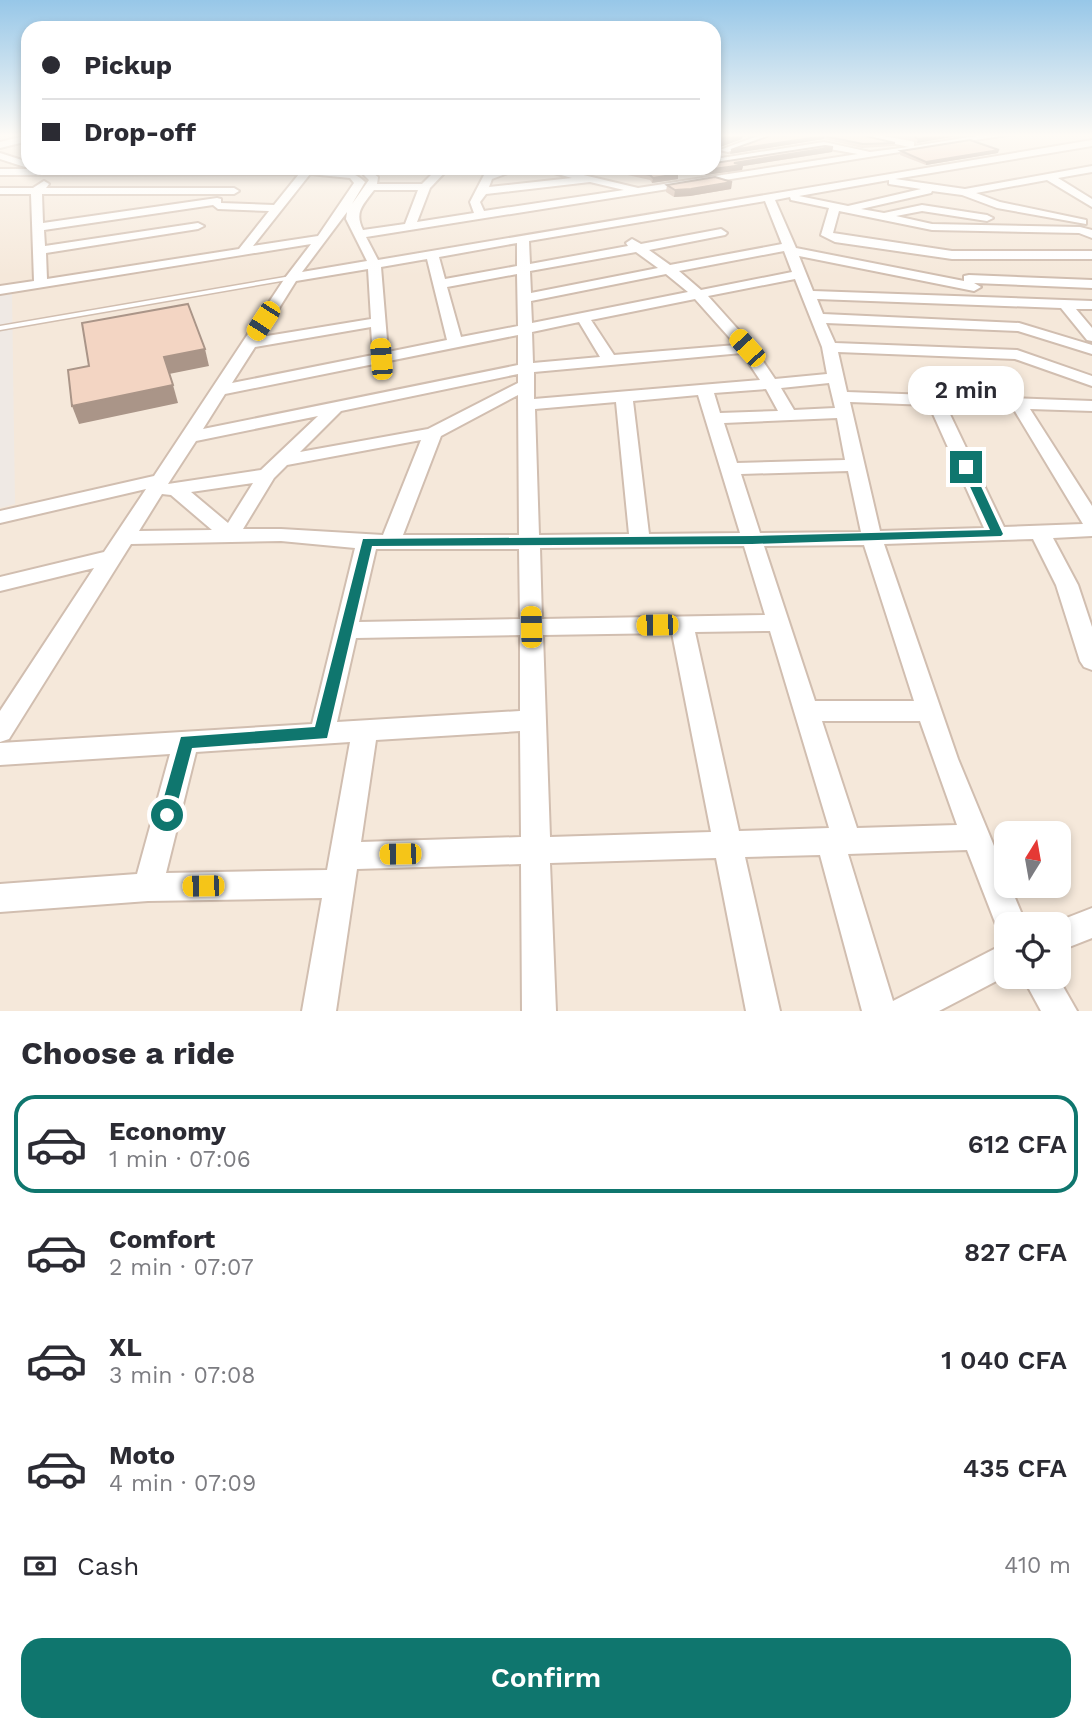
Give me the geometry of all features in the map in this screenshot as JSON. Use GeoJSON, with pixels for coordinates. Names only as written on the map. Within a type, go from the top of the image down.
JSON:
{"type":"FeatureCollection","features":[{"type":"Feature","properties":{"kind":"street"},"geometry":{"type":"LineString","coordinates":[[41,283],[36,191],[47,181]]}},
{"type":"Feature","properties":{"kind":"street"},"geometry":{"type":"LineString","coordinates":[[163,263],[244,181]]}},
{"type":"Feature","properties":{"kind":"street"},"geometry":{"type":"LineString","coordinates":[[243,251],[296,181]]}},
{"type":"Feature","properties":{"kind":"street"},"geometry":{"type":"LineString","coordinates":[[0,732],[124,538],[164,487],[189,437],[291,278],[359,188],[359,181]]}},
{"type":"Feature","properties":{"kind":"street"},"geometry":{"type":"LineString","coordinates":[[370,181],[353,210],[352,219],[374,264],[381,359]]}},
{"type":"Feature","properties":{"kind":"street"},"geometry":{"type":"LineString","coordinates":[[372,181],[425,187]]}},
{"type":"Feature","properties":{"kind":"street"},"geometry":{"type":"LineString","coordinates":[[409,227],[425,187],[431,181]]}},
{"type":"Feature","properties":{"kind":"street"},"geometry":{"type":"LineString","coordinates":[[481,217],[475,202],[486,181]]}},
{"type":"Feature","properties":{"kind":"street"},"geometry":{"type":"LineString","coordinates":[[482,191],[571,181]]}},
{"type":"Feature","properties":{"kind":"street"},"geometry":{"type":"LineString","coordinates":[[600,181],[644,192]]}},
{"type":"Feature","properties":{"kind":"street"},"geometry":{"type":"LineString","coordinates":[[291,278],[523,239],[571,217],[644,192],[711,181]]}},
{"type":"Feature","properties":{"kind":"street"},"geometry":{"type":"LineString","coordinates":[[713,181],[775,197],[932,227],[1088,227]]}},
{"type":"Feature","properties":{"kind":"street"},"geometry":{"type":"LineString","coordinates":[[360,234],[481,217],[571,217],[609,225],[866,181]]}},
{"type":"Feature","properties":{"kind":"street"},"geometry":{"type":"LineString","coordinates":[[890,181],[934,189]]}},
{"type":"Feature","properties":{"kind":"street"},"geometry":{"type":"LineString","coordinates":[[957,181],[997,205],[1062,216]]}},
{"type":"Feature","properties":{"kind":"street"},"geometry":{"type":"LineString","coordinates":[[840,208],[963,184],[1020,188],[1038,181]]}},
{"type":"Feature","properties":{"kind":"street"},"geometry":{"type":"LineString","coordinates":[[1056,181],[1092,204]]}},
{"type":"Feature","properties":{"kind":"street"},"geometry":{"type":"LineString","coordinates":[[0,191],[36,191],[215,209]]}},
{"type":"Feature","properties":{"kind":"street"},"geometry":{"type":"LineString","coordinates":[[775,197],[790,248],[829,347],[872,538],[929,711],[975,837],[1006,912]]}},
{"type":"Feature","properties":{"kind":"street"},"geometry":{"type":"LineString","coordinates":[[1043,204],[1088,227]]}},
{"type":"Feature","properties":{"kind":"street"},"geometry":{"type":"LineString","coordinates":[[36,228],[215,209],[277,208]]}},
{"type":"Feature","properties":{"kind":"street"},"geometry":{"type":"LineString","coordinates":[[840,208],[827,235],[953,254],[1092,255]]}},
{"type":"Feature","properties":{"kind":"street"},"geometry":{"type":"LineString","coordinates":[[40,250],[215,209]]}},
{"type":"Feature","properties":{"kind":"street"},"geometry":{"type":"LineString","coordinates":[[881,216],[913,209],[931,209],[1041,229]]}},
{"type":"Feature","properties":{"kind":"street"},"geometry":{"type":"LineString","coordinates":[[609,225],[698,294],[747,348],[789,415]]}},
{"type":"Feature","properties":{"kind":"street"},"geometry":{"type":"LineString","coordinates":[[932,227],[953,254],[1017,355]]}},
{"type":"Feature","properties":{"kind":"street"},"geometry":{"type":"LineString","coordinates":[[439,284],[721,233]]}},
{"type":"Feature","properties":{"kind":"street"},"geometry":{"type":"LineString","coordinates":[[0,290],[322,239]]}},
{"type":"Feature","properties":{"kind":"street"},"geometry":{"type":"LineString","coordinates":[[523,239],[539,1011]]}},
{"type":"Feature","properties":{"kind":"street"},"geometry":{"type":"LineString","coordinates":[[524,298],[790,248],[971,283],[1092,284]]}},
{"type":"Feature","properties":{"kind":"street"},"geometry":{"type":"LineString","coordinates":[[432,254],[454,344]]}},
{"type":"Feature","properties":{"kind":"street"},"geometry":{"type":"LineString","coordinates":[[219,390],[800,274]]}},
{"type":"Feature","properties":{"kind":"street"},"geometry":{"type":"LineString","coordinates":[[808,295],[1092,305]]}},
{"type":"Feature","properties":{"kind":"street"},"geometry":{"type":"LineString","coordinates":[[1065,304],[1092,337]]}},
{"type":"Feature","properties":{"kind":"street"},"geometry":{"type":"LineString","coordinates":[[583,318],[610,361]]}},
{"type":"Feature","properties":{"kind":"street"},"geometry":{"type":"LineString","coordinates":[[817,318],[1019,327],[1092,350]]}},
{"type":"Feature","properties":{"kind":"street"},"geometry":{"type":"LineString","coordinates":[[249,343],[378,322]]}},
{"type":"Feature","properties":{"kind":"street"},"geometry":{"type":"LineString","coordinates":[[829,347],[1017,355],[1092,381]]}},
{"type":"Feature","properties":{"kind":"street"},"geometry":{"type":"LineString","coordinates":[[281,461],[433,433],[526,386],[610,361],[747,348]]}},
{"type":"Feature","properties":{"kind":"street"},"geometry":{"type":"LineString","coordinates":[[189,437],[336,407],[526,386],[624,397],[836,378]]}},
{"type":"Feature","properties":{"kind":"street"},"geometry":{"type":"LineString","coordinates":[[705,390],[806,711],[879,1011]]}},
{"type":"Feature","properties":{"kind":"street"},"geometry":{"type":"LineString","coordinates":[[624,397],[640,541]]}},
{"type":"Feature","properties":{"kind":"street"},"geometry":{"type":"LineString","coordinates":[[935,400],[997,534]]}},
{"type":"Feature","properties":{"kind":"street"},"geometry":{"type":"LineString","coordinates":[[714,418],[789,415],[842,405],[935,400],[1092,406]]}},
{"type":"Feature","properties":{"kind":"street"},"geometry":{"type":"LineString","coordinates":[[1019,404],[1092,522]]}},
{"type":"Feature","properties":{"kind":"street"},"geometry":{"type":"LineString","coordinates":[[230,535],[267,475],[336,407]]}},
{"type":"Feature","properties":{"kind":"street"},"geometry":{"type":"LineString","coordinates":[[321,733],[346,630],[379,542],[433,433]]}},
{"type":"Feature","properties":{"kind":"street"},"geometry":{"type":"LineString","coordinates":[[730,469],[856,465]]}},
{"type":"Feature","properties":{"kind":"street"},"geometry":{"type":"LineString","coordinates":[[0,517],[164,487],[267,475]]}},
{"type":"Feature","properties":{"kind":"street"},"geometry":{"type":"LineString","coordinates":[[164,487],[230,535]]}},
{"type":"Feature","properties":{"kind":"street"},"geometry":{"type":"LineString","coordinates":[[124,538],[230,535],[302,536],[379,542],[529,542],[872,538],[1092,530]]}},
{"type":"Feature","properties":{"kind":"street"},"geometry":{"type":"LineString","coordinates":[[1040,532],[1067,585],[1092,661]]}},
{"type":"Feature","properties":{"kind":"street"},"geometry":{"type":"LineString","coordinates":[[0,584],[112,557]]}},
{"type":"Feature","properties":{"kind":"street"},"geometry":{"type":"LineString","coordinates":[[346,630],[778,623]]}},
{"type":"Feature","properties":{"kind":"street"},"geometry":{"type":"LineString","coordinates":[[682,625],[762,1011]]}},
{"type":"Feature","properties":{"kind":"street"},"geometry":{"type":"LineString","coordinates":[[806,711],[929,711]]}},
{"type":"Feature","properties":{"kind":"street"},"geometry":{"type":"LineString","coordinates":[[0,754],[533,720]]}},
{"type":"Feature","properties":{"kind":"street"},"geometry":{"type":"LineString","coordinates":[[319,1011],[365,730]]}},
{"type":"Feature","properties":{"kind":"street"},"geometry":{"type":"LineString","coordinates":[[148,887],[186,742]]}},
{"type":"Feature","properties":{"kind":"street"},"geometry":{"type":"LineString","coordinates":[[0,898],[343,870],[535,850],[975,837]]}},
{"type":"Feature","properties":{"kind":"street"},"geometry":{"type":"LineString","coordinates":[[1071,931],[1092,923]]}},
{"type":"Feature","properties":{"kind":"street"},"geometry":{"type":"LineString","coordinates":[[905,1011],[994,965]]}},
{"type":"Feature","properties":{"kind":"street"},"geometry":{"type":"LineString","coordinates":[[1046,989],[1060,1011]]}},
{"type":"Feature","properties":{"kind":"lane"},"geometry":{"type":"LineString","coordinates":[[0,328],[291,278]]}},
{"type":"Feature","properties":{"kind":"shaded area"},"geometry":{"type":"Polygon","coordinates":[[[0,181],[1092,181],[1092,1011],[0,1011],[0,181]]]}},
{"type":"Feature","properties":{"kind":"shaded area"},"geometry":{"type":"Polygon","coordinates":[[[12,293],[15,504],[0,508],[0,295],[12,293]]]}},
{"type":"Feature","properties":{"kind":"building"},"geometry":{"type":"Polygon","coordinates":[[[690,181],[732,182],[675,190],[667,185],[690,181]]]}},
{"type":"Feature","properties":{"kind":"building"},"geometry":{"type":"Polygon","coordinates":[[[188,304],[205,349],[164,357],[173,385],[72,406],[68,370],[89,366],[82,323],[188,304]]]}},
{"type":"Feature","properties":{"kind":"route"},"geometry":{"type":"LineString","coordinates":[[167,815],[186,742],[321,733],[367,542],[752,540],[997,534],[966,467]]}}]}
